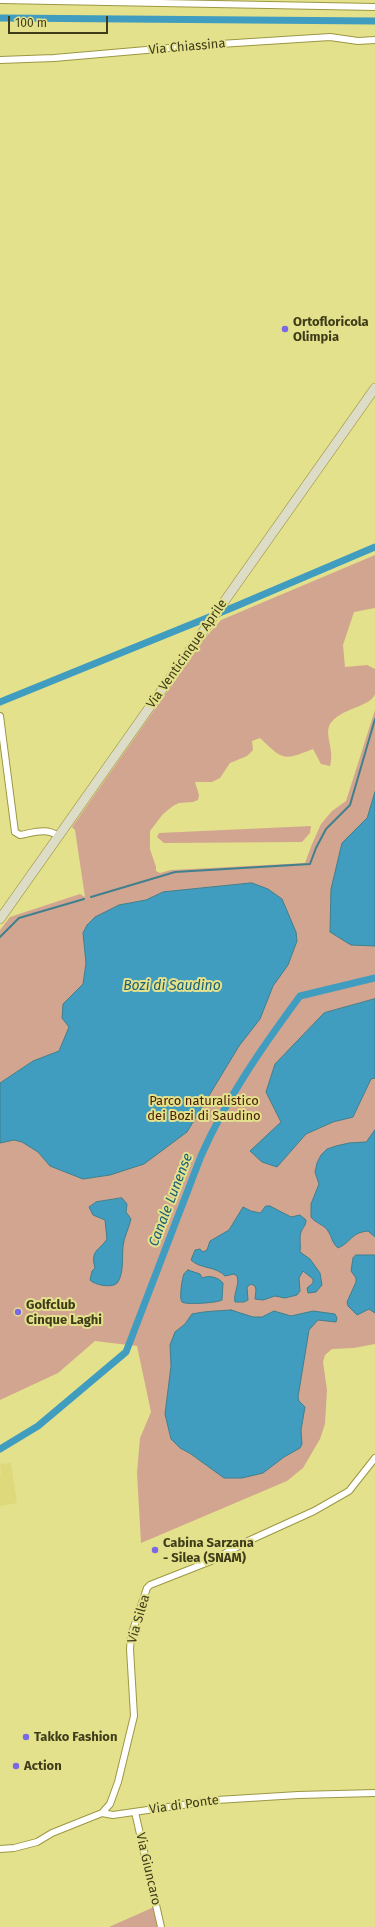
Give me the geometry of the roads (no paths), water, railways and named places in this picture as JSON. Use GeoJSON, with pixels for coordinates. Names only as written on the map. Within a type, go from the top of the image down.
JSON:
{"type":"FeatureCollection","features":[{"type":"Feature","properties":{"kind":"main road","name":"Via Venticinque Aprile"},"geometry":{"type":"LineString","coordinates":[[0,919],[375,388]]}},
{"type":"Feature","properties":{"kind":"street"},"geometry":{"type":"LineString","coordinates":[[0,0],[375,7]]}},
{"type":"Feature","properties":{"kind":"street","name":"Via Chiassina"},"geometry":{"type":"LineString","coordinates":[[0,60],[54,58],[204,45],[322,38],[375,40]]}},
{"type":"Feature","properties":{"kind":"street"},"geometry":{"type":"LineString","coordinates":[[0,716],[15,832],[20,835],[43,831],[54,832],[58,836]]}},
{"type":"Feature","properties":{"kind":"street","name":"Via Silea"},"geometry":{"type":"LineString","coordinates":[[102,1813],[110,1804],[118,1782],[134,1716],[130,1650],[132,1636],[150,1585],[210,1561],[248,1541],[314,1511],[349,1492],[375,1458]]}},
{"type":"Feature","properties":{"kind":"street","name":"Via di Ponte"},"geometry":{"type":"LineString","coordinates":[[0,1849],[14,1848],[37,1842],[52,1833],[102,1813],[113,1815],[217,1800],[298,1795],[375,1793]]}},
{"type":"Feature","properties":{"kind":"street","name":"Via Giuncaro"},"geometry":{"type":"LineString","coordinates":[[135,1812],[161,1927]]}},
{"type":"Feature","properties":{"kind":"water"},"geometry":{"type":"Polygon","coordinates":[[[375,792],[375,946],[351,945],[330,932],[331,889],[342,843],[367,818],[375,792]]]}},
{"type":"Feature","properties":{"kind":"water","name":"Bozi di Saudino"},"geometry":{"type":"Polygon","coordinates":[[[252,883],[268,889],[282,899],[296,932],[297,941],[288,965],[273,986],[260,1019],[239,1046],[187,1132],[144,1164],[110,1175],[83,1179],[50,1166],[38,1152],[22,1142],[14,1140],[0,1143],[0,1083],[33,1061],[59,1051],[69,1027],[62,1018],[63,1004],[83,984],[86,963],[83,933],[87,925],[95,917],[119,905],[146,900],[163,892],[252,883]]]}},
{"type":"Feature","properties":{"kind":"water"},"geometry":{"type":"Polygon","coordinates":[[[375,999],[375,1078],[371,1079],[353,1117],[333,1122],[306,1134],[277,1167],[262,1162],[250,1151],[281,1122],[266,1092],[275,1064],[324,1013],[375,999]]]}},
{"type":"Feature","properties":{"kind":"water"},"geometry":{"type":"Polygon","coordinates":[[[375,1130],[375,1237],[368,1231],[362,1232],[338,1248],[334,1244],[327,1229],[311,1217],[311,1204],[319,1184],[315,1172],[317,1163],[321,1155],[327,1149],[349,1143],[366,1142],[375,1130]]]}},
{"type":"Feature","properties":{"kind":"water"},"geometry":{"type":"Polygon","coordinates":[[[122,1198],[127,1204],[126,1212],[131,1219],[124,1243],[120,1278],[116,1284],[108,1286],[100,1285],[90,1280],[92,1271],[95,1268],[94,1254],[107,1239],[105,1220],[93,1215],[89,1207],[96,1202],[122,1198]]]}},
{"type":"Feature","properties":{"kind":"water"},"geometry":{"type":"Polygon","coordinates":[[[266,1206],[270,1206],[291,1217],[300,1215],[306,1220],[300,1234],[300,1252],[310,1259],[320,1273],[322,1285],[316,1292],[308,1293],[307,1288],[313,1283],[313,1279],[303,1271],[299,1278],[300,1291],[297,1295],[285,1298],[275,1296],[263,1300],[255,1299],[255,1286],[251,1284],[247,1287],[248,1300],[244,1302],[235,1302],[238,1283],[237,1276],[234,1274],[225,1276],[191,1260],[195,1250],[200,1249],[203,1252],[207,1250],[210,1241],[229,1230],[243,1207],[260,1213],[266,1206]]]}},
{"type":"Feature","properties":{"kind":"water"},"geometry":{"type":"Polygon","coordinates":[[[356,1255],[375,1255],[375,1313],[369,1309],[357,1315],[348,1306],[347,1302],[356,1282],[356,1278],[351,1271],[353,1258],[356,1255]]]}},
{"type":"Feature","properties":{"kind":"water"},"geometry":{"type":"Polygon","coordinates":[[[188,1270],[200,1274],[202,1278],[210,1277],[221,1281],[223,1283],[222,1300],[201,1303],[182,1302],[182,1280],[184,1273],[188,1270]]]}},
{"type":"Feature","properties":{"kind":"water"},"geometry":{"type":"Polygon","coordinates":[[[231,1310],[253,1317],[262,1317],[274,1311],[291,1316],[313,1311],[335,1314],[337,1318],[336,1322],[318,1320],[309,1330],[298,1397],[299,1401],[305,1407],[301,1430],[302,1444],[300,1448],[284,1457],[263,1473],[242,1478],[224,1478],[191,1454],[180,1448],[171,1439],[165,1414],[171,1366],[170,1345],[175,1332],[185,1324],[192,1314],[231,1310]]]}},
{"type":"Feature","properties":{"kind":"waterway"},"geometry":{"type":"LineString","coordinates":[[0,18],[375,21]]}},
{"type":"Feature","properties":{"kind":"waterway"},"geometry":{"type":"LineString","coordinates":[[0,702],[234,607],[375,547]]}},
{"type":"Feature","properties":{"kind":"waterway"},"geometry":{"type":"LineString","coordinates":[[91,897],[175,872],[310,864],[326,829],[350,805],[375,719]]}},
{"type":"Feature","properties":{"kind":"waterway"},"geometry":{"type":"LineString","coordinates":[[0,937],[19,918],[84,899]]}},
{"type":"Feature","properties":{"kind":"waterway","name":"Canale Lunense"},"geometry":{"type":"LineString","coordinates":[[0,1449],[38,1426],[126,1352],[201,1156],[211,1135],[246,1073],[300,996],[375,978]]}},
{"type":"Feature","properties":{"kind":"place","name":"Ortofloricola Olimpia"},"geometry":{"type":"Point","coordinates":[285,329]}},
{"type":"Feature","properties":{"kind":"place","name":"Golfclub Cinque Laghi"},"geometry":{"type":"Point","coordinates":[18,1312]}},
{"type":"Feature","properties":{"kind":"place","name":"Cabina Sarzana - Silea (SNAM)"},"geometry":{"type":"Point","coordinates":[155,1550]}},
{"type":"Feature","properties":{"kind":"place","name":"Takko Fashion"},"geometry":{"type":"Point","coordinates":[26,1737]}},
{"type":"Feature","properties":{"kind":"place","name":"Action"},"geometry":{"type":"Point","coordinates":[16,1766]}},
{"type":"Feature","properties":{"kind":"park label","name":"Parco naturalistico dei Bozi di Saudino"},"geometry":{"type":"Point","coordinates":[204,1108]}}]}
